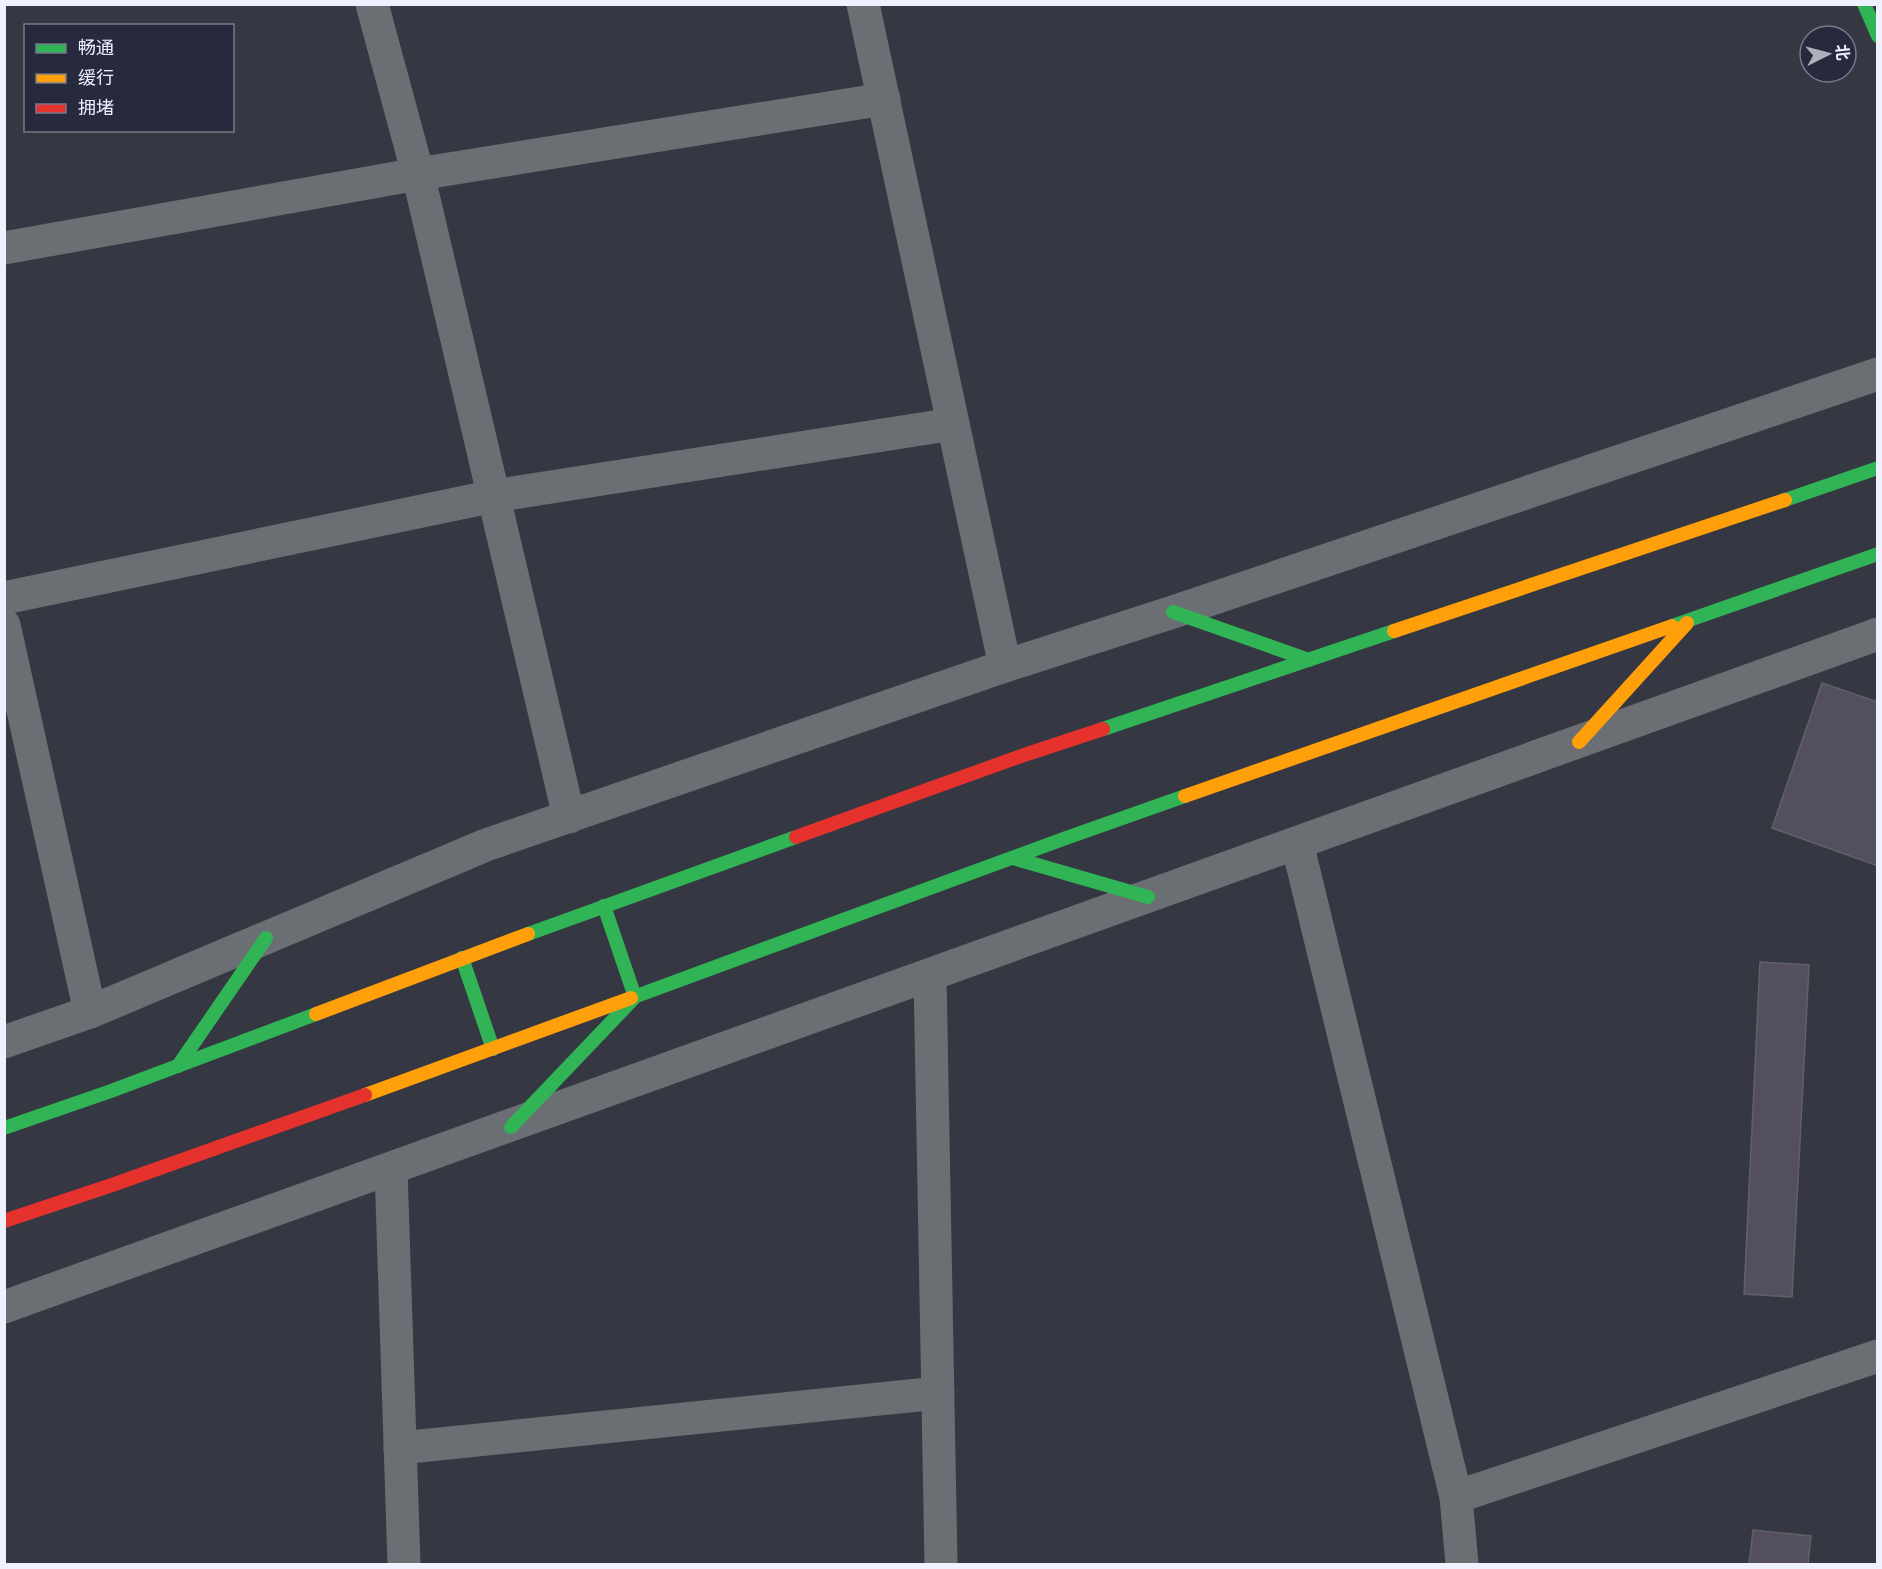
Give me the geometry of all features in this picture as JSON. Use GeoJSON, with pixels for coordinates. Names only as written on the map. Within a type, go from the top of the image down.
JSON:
{"type":"FeatureCollection","features":[{"type":"Feature","properties":{"kind":"main road"},"geometry":{"type":"LineString","coordinates":[[1864,4],[1878,36]]}},
{"type":"Feature","properties":{"kind":"main road"},"geometry":{"type":"LineString","coordinates":[[4,1128],[178,1066],[462,958],[1024,754],[1878,468]]}},
{"type":"Feature","properties":{"kind":"main road"},"geometry":{"type":"LineString","coordinates":[[4,1221],[115,1184],[493,1049],[1012,858],[1878,554]]}},
{"type":"Feature","properties":{"kind":"main road"},"geometry":{"type":"LineString","coordinates":[[1173,612],[1309,660]]}},
{"type":"Feature","properties":{"kind":"main road"},"geometry":{"type":"LineString","coordinates":[[1579,742],[1690,620]]}},
{"type":"Feature","properties":{"kind":"main road"},"geometry":{"type":"LineString","coordinates":[[1012,858],[1148,897]]}},
{"type":"Feature","properties":{"kind":"main road"},"geometry":{"type":"LineString","coordinates":[[604,906],[635,997]]}},
{"type":"Feature","properties":{"kind":"main road"},"geometry":{"type":"LineString","coordinates":[[178,1066],[266,938]]}},
{"type":"Feature","properties":{"kind":"main road"},"geometry":{"type":"LineString","coordinates":[[462,958],[493,1049]]}},
{"type":"Feature","properties":{"kind":"main road"},"geometry":{"type":"LineString","coordinates":[[510,1126],[635,997]]}},
{"type":"Feature","properties":{"kind":"street"},"geometry":{"type":"LineString","coordinates":[[372,4],[418,174],[569,817]]}},
{"type":"Feature","properties":{"kind":"street"},"geometry":{"type":"LineString","coordinates":[[862,4],[1005,666]]}},
{"type":"Feature","properties":{"kind":"street"},"geometry":{"type":"LineString","coordinates":[[4,248],[418,174],[884,99]]}},
{"type":"Feature","properties":{"kind":"street"},"geometry":{"type":"LineString","coordinates":[[4,1042],[90,1012],[486,845],[1005,666],[1173,612],[1878,374]]}},
{"type":"Feature","properties":{"kind":"street"},"geometry":{"type":"LineString","coordinates":[[4,597],[494,496],[953,424]]}},
{"type":"Feature","properties":{"kind":"street"},"geometry":{"type":"LineString","coordinates":[[4,625],[90,1012]]}},
{"type":"Feature","properties":{"kind":"street"},"geometry":{"type":"LineString","coordinates":[[4,1307],[1878,634]]}},
{"type":"Feature","properties":{"kind":"street"},"geometry":{"type":"LineString","coordinates":[[1298,843],[1456,1497],[1462,1564]]}},
{"type":"Feature","properties":{"kind":"street"},"geometry":{"type":"LineString","coordinates":[[930,975],[941,1564]]}},
{"type":"Feature","properties":{"kind":"street"},"geometry":{"type":"LineString","coordinates":[[391,1169],[404,1564]]}},
{"type":"Feature","properties":{"kind":"street"},"geometry":{"type":"LineString","coordinates":[[1456,1497],[1878,1356]]}},
{"type":"Feature","properties":{"kind":"street"},"geometry":{"type":"LineString","coordinates":[[400,1448],[938,1393]]}},
{"type":"Feature","properties":{"kind":"building"},"geometry":{"type":"Polygon","coordinates":[[[1822,683],[1878,702],[1878,866],[1772,828],[1822,683]]]}},
{"type":"Feature","properties":{"kind":"building"},"geometry":{"type":"Polygon","coordinates":[[[1760,962],[1809,965],[1792,1297],[1744,1294],[1760,962]]]}},
{"type":"Feature","properties":{"kind":"building"},"geometry":{"type":"Polygon","coordinates":[[[1753,1530],[1811,1536],[1808,1564],[1749,1564],[1753,1530]]]}},
{"type":"Feature","properties":{"kind":"traffic: fast"},"geometry":{"type":"LineString","coordinates":[[1864,4],[1878,36]]}},
{"type":"Feature","properties":{"kind":"traffic: fast"},"geometry":{"type":"LineString","coordinates":[[1785,500],[1878,468]]}},
{"type":"Feature","properties":{"kind":"traffic: fast"},"geometry":{"type":"LineString","coordinates":[[1672,626],[1878,554]]}},
{"type":"Feature","properties":{"kind":"traffic: fast"},"geometry":{"type":"LineString","coordinates":[[1173,612],[1309,660]]}},
{"type":"Feature","properties":{"kind":"traffic: fast"},"geometry":{"type":"LineString","coordinates":[[1103,729],[1394,631]]}},
{"type":"Feature","properties":{"kind":"traffic: fast"},"geometry":{"type":"LineString","coordinates":[[631,998],[1185,796]]}},
{"type":"Feature","properties":{"kind":"traffic: fast"},"geometry":{"type":"LineString","coordinates":[[528,934],[796,837]]}},
{"type":"Feature","properties":{"kind":"traffic: fast"},"geometry":{"type":"LineString","coordinates":[[1013,858],[1148,897]]}},
{"type":"Feature","properties":{"kind":"traffic: fast"},"geometry":{"type":"LineString","coordinates":[[511,1127],[635,997],[604,906]]}},
{"type":"Feature","properties":{"kind":"traffic: fast"},"geometry":{"type":"LineString","coordinates":[[178,1066],[266,938]]}},
{"type":"Feature","properties":{"kind":"traffic: fast"},"geometry":{"type":"LineString","coordinates":[[462,958],[493,1049]]}},
{"type":"Feature","properties":{"kind":"traffic: fast"},"geometry":{"type":"LineString","coordinates":[[4,1128],[111,1091],[316,1014]]}},
{"type":"Feature","properties":{"kind":"traffic: slow"},"geometry":{"type":"LineString","coordinates":[[1394,631],[1785,500]]}},
{"type":"Feature","properties":{"kind":"traffic: slow"},"geometry":{"type":"LineString","coordinates":[[1579,742],[1687,623]]}},
{"type":"Feature","properties":{"kind":"traffic: slow"},"geometry":{"type":"LineString","coordinates":[[1185,796],[1672,626]]}},
{"type":"Feature","properties":{"kind":"traffic: slow"},"geometry":{"type":"LineString","coordinates":[[316,1014],[528,934]]}},
{"type":"Feature","properties":{"kind":"traffic: slow"},"geometry":{"type":"LineString","coordinates":[[365,1095],[631,998]]}},
{"type":"Feature","properties":{"kind":"traffic: jam"},"geometry":{"type":"LineString","coordinates":[[796,837],[1103,729]]}},
{"type":"Feature","properties":{"kind":"traffic: jam"},"geometry":{"type":"LineString","coordinates":[[4,1221],[365,1095]]}}]}
